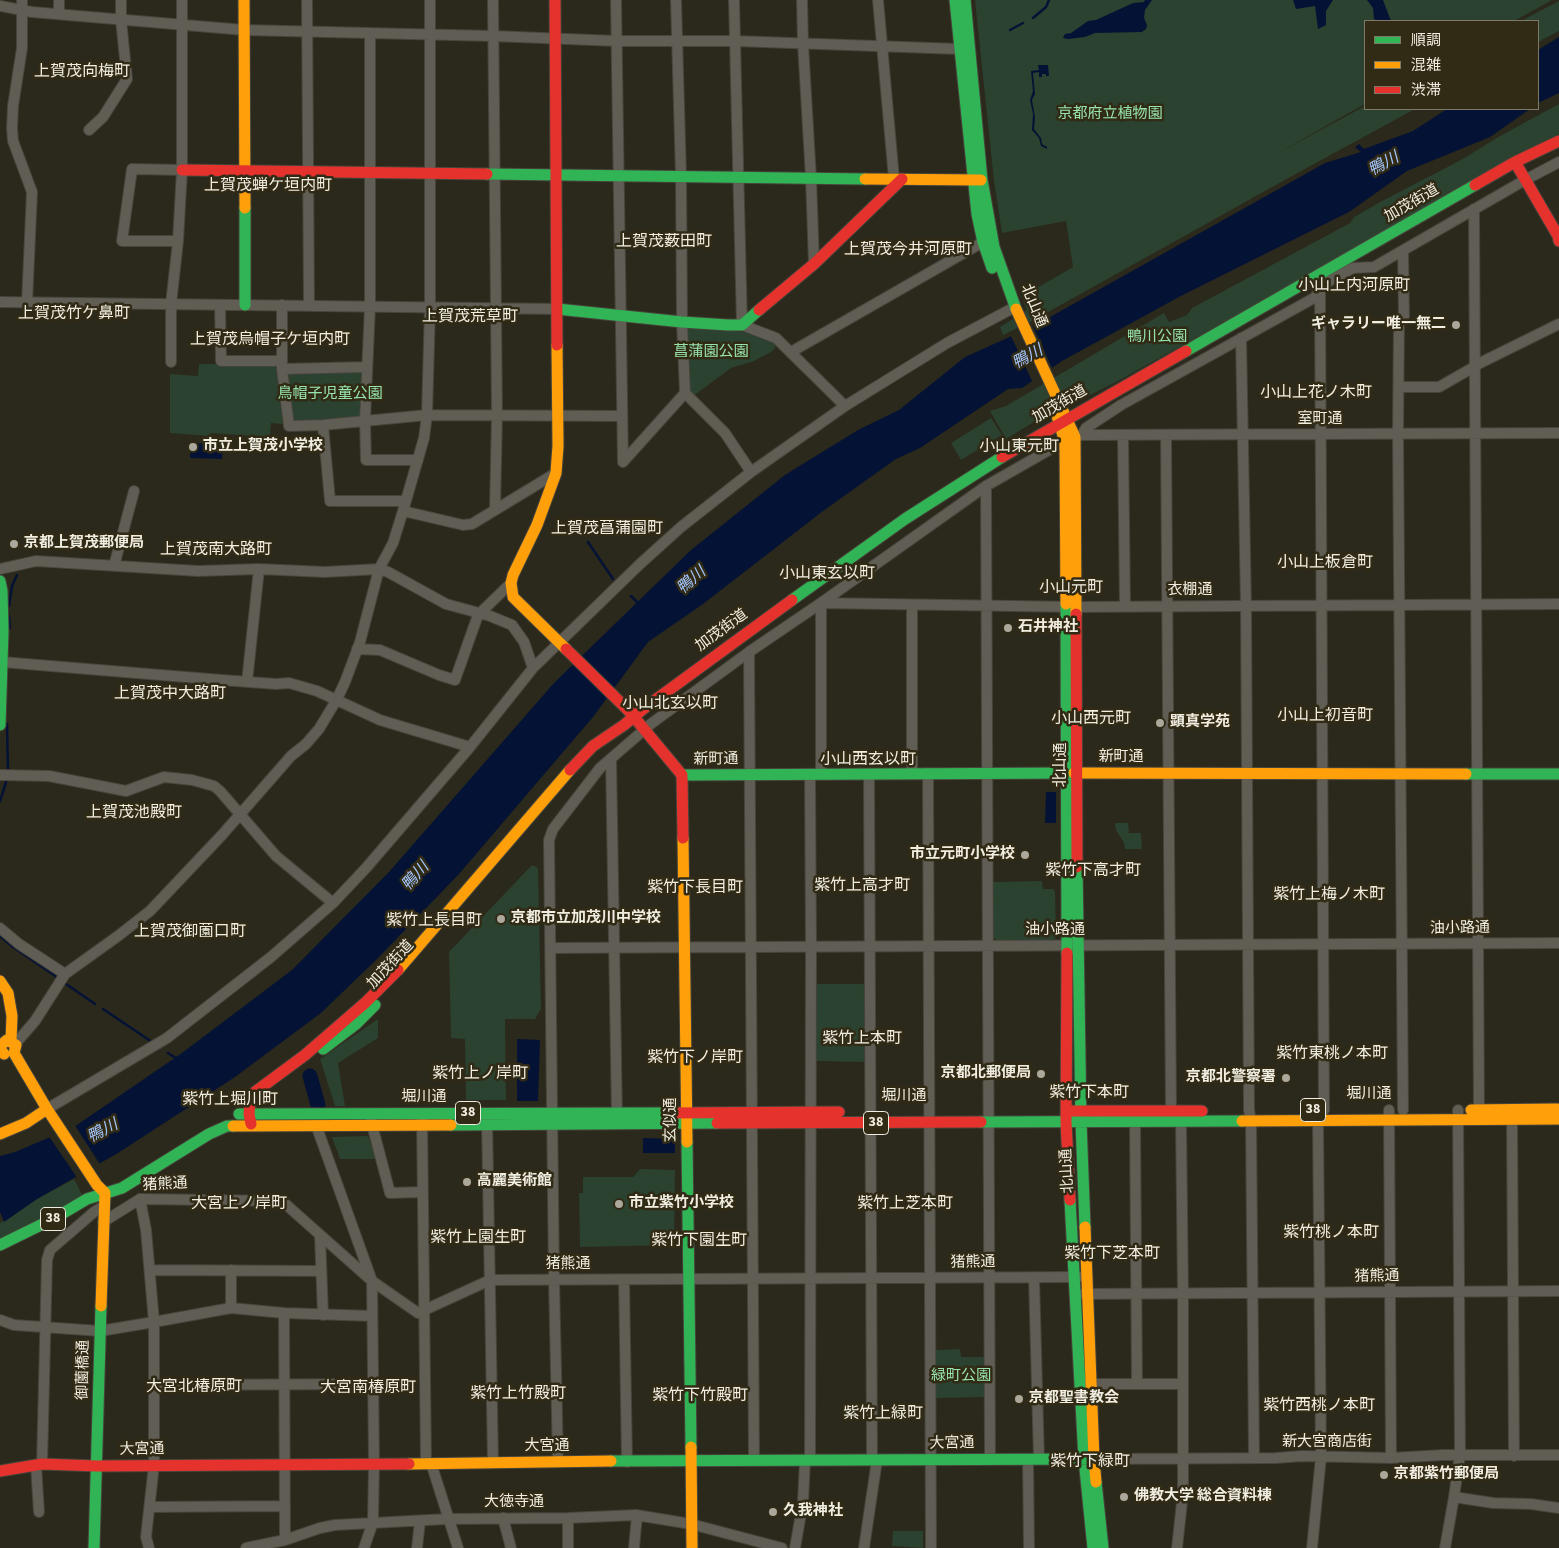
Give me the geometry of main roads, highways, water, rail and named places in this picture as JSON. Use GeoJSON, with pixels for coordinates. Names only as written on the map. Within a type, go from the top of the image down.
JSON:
{"type":"FeatureCollection","features":[{"type":"Feature","properties":{"kind":"water"},"geometry":{"type":"Polygon","coordinates":[[[1145,0],[1152,0],[1145,10],[1144,18],[1147,25],[1146,29],[1142,32],[1095,33],[1085,37],[1063,38],[1065,34],[1071,33],[1088,21],[1096,20],[1133,3],[1144,2],[1145,0]]]}},
{"type":"Feature","properties":{"kind":"water"},"geometry":{"type":"Polygon","coordinates":[[[1293,0],[1333,0],[1326,11],[1326,25],[1318,29],[1315,6],[1296,9],[1293,0]]]}},
{"type":"Feature","properties":{"kind":"water"},"geometry":{"type":"Polygon","coordinates":[[[1367,0],[1383,0],[1391,20],[1374,19],[1373,8],[1367,0]]]}},
{"type":"Feature","properties":{"kind":"water"},"geometry":{"type":"Polygon","coordinates":[[[1559,37],[1559,93],[1539,103],[1539,49],[1559,37]]]}},
{"type":"Feature","properties":{"kind":"water"},"geometry":{"type":"Polygon","coordinates":[[[1038,65],[1048,65],[1049,76],[1042,74],[1042,77],[1039,77],[1039,72],[1033,73],[1035,94],[1032,100],[1035,117],[1034,129],[1047,149],[1041,146],[1039,138],[1032,130],[1033,114],[1030,100],[1033,91],[1031,71],[1039,70],[1038,65]]]}},
{"type":"Feature","properties":{"kind":"water","name":"鴨川"},"geometry":{"type":"Polygon","coordinates":[[[1445,110],[1529,110],[1490,137],[1407,171],[1349,212],[1179,297],[1062,361],[1022,388],[1008,389],[920,448],[896,459],[823,511],[703,604],[648,642],[593,717],[459,874],[378,958],[321,1013],[235,1077],[118,1153],[37,1199],[4,1222],[0,1212],[0,1156],[15,1152],[74,1127],[182,1053],[292,970],[389,872],[554,683],[691,550],[785,475],[858,430],[899,410],[965,357],[1034,326],[1325,163],[1361,152],[1355,147],[1359,144],[1364,149],[1413,131],[1445,110]]]}},
{"type":"Feature","properties":{"kind":"water"},"geometry":{"type":"Polygon","coordinates":[[[191,443],[223,445],[222,459],[190,458],[191,443]]]}},
{"type":"Feature","properties":{"kind":"water"},"geometry":{"type":"Polygon","coordinates":[[[1046,792],[1056,792],[1056,823],[1045,823],[1046,792]]]}},
{"type":"Feature","properties":{"kind":"water"},"geometry":{"type":"Polygon","coordinates":[[[517,1039],[540,1040],[538,1101],[517,1101],[517,1039]]]}},
{"type":"Feature","properties":{"kind":"water"},"geometry":{"type":"Polygon","coordinates":[[[643,1138],[675,1139],[675,1153],[643,1153],[643,1138]]]}},
{"type":"Feature","properties":{"kind":"waterway"},"geometry":{"type":"LineString","coordinates":[[1033,18],[1046,7],[1049,0]]}},
{"type":"Feature","properties":{"kind":"waterway"},"geometry":{"type":"LineString","coordinates":[[1010,30],[1023,23]]}},
{"type":"Feature","properties":{"kind":"waterway"},"geometry":{"type":"LineString","coordinates":[[588,542],[613,579]]}},
{"type":"Feature","properties":{"kind":"waterway"},"geometry":{"type":"LineString","coordinates":[[9,606],[12,586],[17,575]]}},
{"type":"Feature","properties":{"kind":"waterway"},"geometry":{"type":"LineString","coordinates":[[631,596],[639,604]]}},
{"type":"Feature","properties":{"kind":"waterway"},"geometry":{"type":"LineString","coordinates":[[9,616],[10,628]]}},
{"type":"Feature","properties":{"kind":"waterway"},"geometry":{"type":"LineString","coordinates":[[7,724],[8,773]]}},
{"type":"Feature","properties":{"kind":"waterway"},"geometry":{"type":"LineString","coordinates":[[0,801],[7,779]]}},
{"type":"Feature","properties":{"kind":"waterway"},"geometry":{"type":"LineString","coordinates":[[0,936],[57,977]]}},
{"type":"Feature","properties":{"kind":"waterway"},"geometry":{"type":"LineString","coordinates":[[66,984],[95,1004]]}},
{"type":"Feature","properties":{"kind":"waterway"},"geometry":{"type":"LineString","coordinates":[[103,1009],[152,1042]]}},
{"type":"Feature","properties":{"kind":"waterway"},"geometry":{"type":"LineString","coordinates":[[168,1053],[177,1059]]}},
{"type":"Feature","properties":{"kind":"waterway"},"geometry":{"type":"LineString","coordinates":[[310,1076],[318,1105]]}},
{"type":"Feature","properties":{"kind":"place","name":"ギャラリー唯一無二"},"geometry":{"type":"Point","coordinates":[1456,325]}},
{"type":"Feature","properties":{"kind":"place","name":"市立上賀茂小学校"},"geometry":{"type":"Point","coordinates":[193,447]}},
{"type":"Feature","properties":{"kind":"place","name":"京都上賀茂郵便局"},"geometry":{"type":"Point","coordinates":[14,544]}},
{"type":"Feature","properties":{"kind":"place","name":"石井神社"},"geometry":{"type":"Point","coordinates":[1008,628]}},
{"type":"Feature","properties":{"kind":"place","name":"顕真学苑"},"geometry":{"type":"Point","coordinates":[1160,723]}},
{"type":"Feature","properties":{"kind":"place","name":"市立元町小学校"},"geometry":{"type":"Point","coordinates":[1025,855]}},
{"type":"Feature","properties":{"kind":"place","name":"京都市立加茂川中学校"},"geometry":{"type":"Point","coordinates":[501,919]}},
{"type":"Feature","properties":{"kind":"place","name":"京都北郵便局"},"geometry":{"type":"Point","coordinates":[1041,1074]}},
{"type":"Feature","properties":{"kind":"place","name":"京都北警察署"},"geometry":{"type":"Point","coordinates":[1286,1078]}},
{"type":"Feature","properties":{"kind":"place","name":"高麗美術館"},"geometry":{"type":"Point","coordinates":[467,1182]}},
{"type":"Feature","properties":{"kind":"place","name":"市立紫竹小学校"},"geometry":{"type":"Point","coordinates":[619,1204]}},
{"type":"Feature","properties":{"kind":"place","name":"京都聖書教会"},"geometry":{"type":"Point","coordinates":[1019,1399]}},
{"type":"Feature","properties":{"kind":"place","name":"京都紫竹郵便局"},"geometry":{"type":"Point","coordinates":[1384,1475]}},
{"type":"Feature","properties":{"kind":"place","name":"佛教大学 総合資料棟"},"geometry":{"type":"Point","coordinates":[1124,1497]}},
{"type":"Feature","properties":{"kind":"place","name":"久我神社"},"geometry":{"type":"Point","coordinates":[773,1512]}},
{"type":"Feature","properties":{"kind":"district","name":"上賀茂向梅町"},"geometry":{"type":"Point","coordinates":[82,72]}},
{"type":"Feature","properties":{"kind":"district","name":"上賀茂蝉ケ垣内町"},"geometry":{"type":"Point","coordinates":[268,186]}},
{"type":"Feature","properties":{"kind":"district","name":"上賀茂薮田町"},"geometry":{"type":"Point","coordinates":[664,242]}},
{"type":"Feature","properties":{"kind":"district","name":"上賀茂今井河原町"},"geometry":{"type":"Point","coordinates":[908,250]}},
{"type":"Feature","properties":{"kind":"district","name":"小山上内河原町"},"geometry":{"type":"Point","coordinates":[1354,286]}},
{"type":"Feature","properties":{"kind":"district","name":"上賀茂竹ケ鼻町"},"geometry":{"type":"Point","coordinates":[74,314]}},
{"type":"Feature","properties":{"kind":"district","name":"上賀茂荒草町"},"geometry":{"type":"Point","coordinates":[470,317]}},
{"type":"Feature","properties":{"kind":"district","name":"上賀茂烏帽子ケ垣内町"},"geometry":{"type":"Point","coordinates":[270,340]}},
{"type":"Feature","properties":{"kind":"district","name":"小山上花ノ木町"},"geometry":{"type":"Point","coordinates":[1316,393]}},
{"type":"Feature","properties":{"kind":"district","name":"小山東元町"},"geometry":{"type":"Point","coordinates":[1019,447]}},
{"type":"Feature","properties":{"kind":"district","name":"上賀茂菖蒲園町"},"geometry":{"type":"Point","coordinates":[607,529]}},
{"type":"Feature","properties":{"kind":"district","name":"上賀茂南大路町"},"geometry":{"type":"Point","coordinates":[216,550]}},
{"type":"Feature","properties":{"kind":"district","name":"小山上板倉町"},"geometry":{"type":"Point","coordinates":[1325,563]}},
{"type":"Feature","properties":{"kind":"district","name":"小山東玄以町"},"geometry":{"type":"Point","coordinates":[827,574]}},
{"type":"Feature","properties":{"kind":"district","name":"小山元町"},"geometry":{"type":"Point","coordinates":[1071,588]}},
{"type":"Feature","properties":{"kind":"district","name":"上賀茂中大路町"},"geometry":{"type":"Point","coordinates":[170,694]}},
{"type":"Feature","properties":{"kind":"district","name":"小山北玄以町"},"geometry":{"type":"Point","coordinates":[670,704]}},
{"type":"Feature","properties":{"kind":"district","name":"小山上初音町"},"geometry":{"type":"Point","coordinates":[1325,716]}},
{"type":"Feature","properties":{"kind":"district","name":"小山西元町"},"geometry":{"type":"Point","coordinates":[1091,719]}},
{"type":"Feature","properties":{"kind":"district","name":"小山西玄以町"},"geometry":{"type":"Point","coordinates":[868,760]}},
{"type":"Feature","properties":{"kind":"district","name":"上賀茂池殿町"},"geometry":{"type":"Point","coordinates":[134,813]}},
{"type":"Feature","properties":{"kind":"district","name":"紫竹下高才町"},"geometry":{"type":"Point","coordinates":[1093,871]}},
{"type":"Feature","properties":{"kind":"district","name":"紫竹上高才町"},"geometry":{"type":"Point","coordinates":[862,886]}},
{"type":"Feature","properties":{"kind":"district","name":"紫竹下長目町"},"geometry":{"type":"Point","coordinates":[695,888]}},
{"type":"Feature","properties":{"kind":"district","name":"紫竹上梅ノ木町"},"geometry":{"type":"Point","coordinates":[1329,895]}},
{"type":"Feature","properties":{"kind":"district","name":"紫竹上長目町"},"geometry":{"type":"Point","coordinates":[434,921]}},
{"type":"Feature","properties":{"kind":"district","name":"上賀茂御薗口町"},"geometry":{"type":"Point","coordinates":[190,932]}},
{"type":"Feature","properties":{"kind":"district","name":"紫竹上本町"},"geometry":{"type":"Point","coordinates":[862,1039]}},
{"type":"Feature","properties":{"kind":"district","name":"紫竹東桃ノ本町"},"geometry":{"type":"Point","coordinates":[1332,1054]}},
{"type":"Feature","properties":{"kind":"district","name":"紫竹下ノ岸町"},"geometry":{"type":"Point","coordinates":[695,1058]}},
{"type":"Feature","properties":{"kind":"district","name":"紫竹上ノ岸町"},"geometry":{"type":"Point","coordinates":[480,1074]}},
{"type":"Feature","properties":{"kind":"district","name":"紫竹下本町"},"geometry":{"type":"Point","coordinates":[1089,1093]}},
{"type":"Feature","properties":{"kind":"district","name":"紫竹上堀川町"},"geometry":{"type":"Point","coordinates":[230,1100]}},
{"type":"Feature","properties":{"kind":"district","name":"大宮上ノ岸町"},"geometry":{"type":"Point","coordinates":[239,1204]}},
{"type":"Feature","properties":{"kind":"district","name":"紫竹上芝本町"},"geometry":{"type":"Point","coordinates":[905,1204]}},
{"type":"Feature","properties":{"kind":"district","name":"紫竹桃ノ本町"},"geometry":{"type":"Point","coordinates":[1331,1233]}},
{"type":"Feature","properties":{"kind":"district","name":"紫竹上園生町"},"geometry":{"type":"Point","coordinates":[478,1238]}},
{"type":"Feature","properties":{"kind":"district","name":"紫竹下園生町"},"geometry":{"type":"Point","coordinates":[699,1241]}},
{"type":"Feature","properties":{"kind":"district","name":"紫竹下芝本町"},"geometry":{"type":"Point","coordinates":[1112,1254]}},
{"type":"Feature","properties":{"kind":"district","name":"大宮北椿原町"},"geometry":{"type":"Point","coordinates":[194,1387]}},
{"type":"Feature","properties":{"kind":"district","name":"大宮南椿原町"},"geometry":{"type":"Point","coordinates":[368,1388]}},
{"type":"Feature","properties":{"kind":"district","name":"紫竹上竹殿町"},"geometry":{"type":"Point","coordinates":[518,1394]}},
{"type":"Feature","properties":{"kind":"district","name":"紫竹下竹殿町"},"geometry":{"type":"Point","coordinates":[700,1396]}},
{"type":"Feature","properties":{"kind":"district","name":"紫竹西桃ノ本町"},"geometry":{"type":"Point","coordinates":[1319,1406]}},
{"type":"Feature","properties":{"kind":"district","name":"紫竹上緑町"},"geometry":{"type":"Point","coordinates":[883,1414]}},
{"type":"Feature","properties":{"kind":"district","name":"紫竹下緑町"},"geometry":{"type":"Point","coordinates":[1090,1462]}},
{"type":"Feature","properties":{"kind":"park label","name":"京都府立植物園"},"geometry":{"type":"Point","coordinates":[1110,115]}},
{"type":"Feature","properties":{"kind":"park label","name":"鴨川公園"},"geometry":{"type":"Point","coordinates":[1157,338]}},
{"type":"Feature","properties":{"kind":"park label","name":"菖蒲園公園"},"geometry":{"type":"Point","coordinates":[711,353]}},
{"type":"Feature","properties":{"kind":"park label","name":"鳥帽子児童公園"},"geometry":{"type":"Point","coordinates":[330,395]}},
{"type":"Feature","properties":{"kind":"park label","name":"緑町公園"},"geometry":{"type":"Point","coordinates":[961,1377]}}]}
